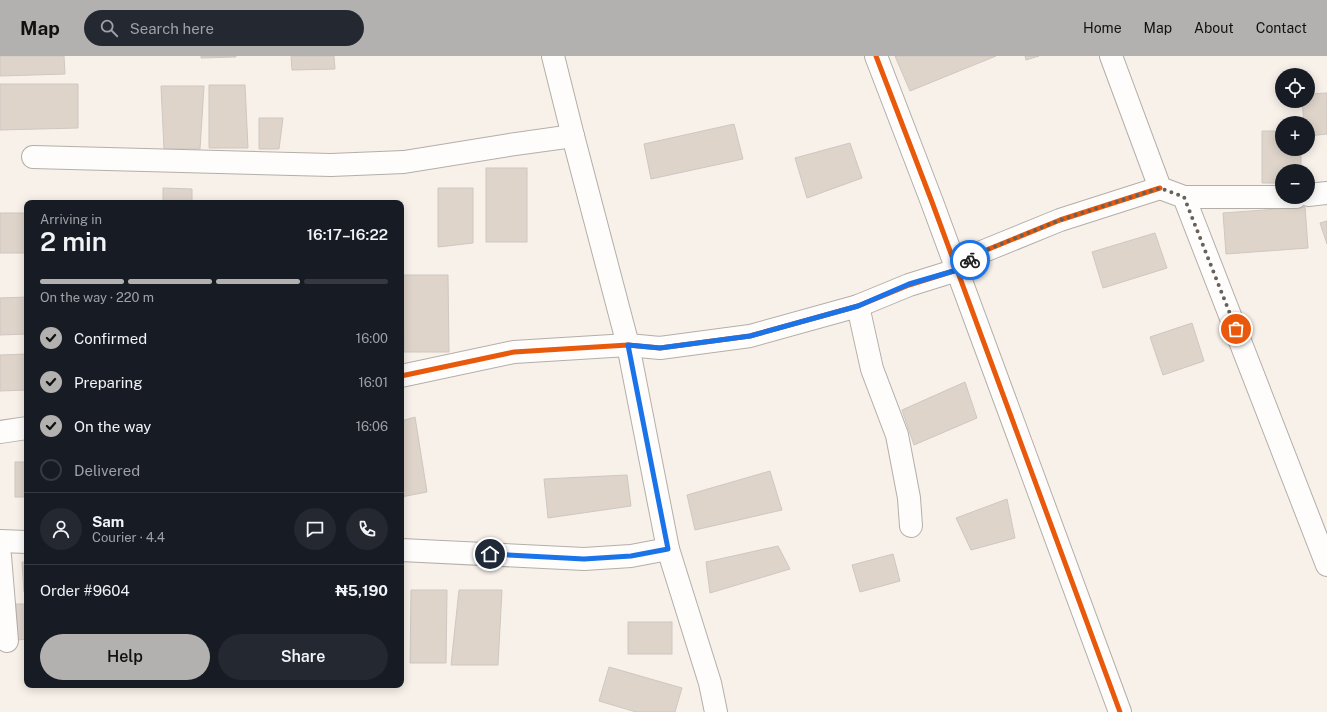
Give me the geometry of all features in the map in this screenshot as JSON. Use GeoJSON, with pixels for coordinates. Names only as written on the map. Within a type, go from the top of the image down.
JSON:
{"type":"FeatureCollection","features":[{"type":"Feature","properties":{"kind":"street"},"geometry":{"type":"LineString","coordinates":[[553,56],[572,136],[628,345],[668,549],[710,682],[716,712]]}},
{"type":"Feature","properties":{"kind":"street"},"geometry":{"type":"LineString","coordinates":[[876,56],[932,202],[1120,712]]}},
{"type":"Feature","properties":{"kind":"street"},"geometry":{"type":"LineString","coordinates":[[1111,56],[1160,188]]}},
{"type":"Feature","properties":{"kind":"street"},"geometry":{"type":"LineString","coordinates":[[33,157],[331,165],[397,162],[572,136]]}},
{"type":"Feature","properties":{"kind":"street"},"geometry":{"type":"LineString","coordinates":[[404,375],[514,352],[628,345],[660,348],[750,336],[858,306],[909,284],[957,270],[979,253],[1060,220],[1160,188],[1184,197],[1275,197]]}},
{"type":"Feature","properties":{"kind":"street"},"geometry":{"type":"LineString","coordinates":[[1315,195],[1327,193]]}},
{"type":"Feature","properties":{"kind":"street"},"geometry":{"type":"LineString","coordinates":[[1184,197],[1327,565]]}},
{"type":"Feature","properties":{"kind":"street"},"geometry":{"type":"LineString","coordinates":[[858,306],[872,368],[897,435],[909,498],[911,526]]}},
{"type":"Feature","properties":{"kind":"street"},"geometry":{"type":"LineString","coordinates":[[0,432],[24,428]]}},
{"type":"Feature","properties":{"kind":"street"},"geometry":{"type":"LineString","coordinates":[[0,541],[24,542]]}},
{"type":"Feature","properties":{"kind":"street"},"geometry":{"type":"LineString","coordinates":[[404,550],[584,559],[631,556],[668,549]]}},
{"type":"Feature","properties":{"kind":"street"},"geometry":{"type":"LineString","coordinates":[[0,556],[7,640]]}},
{"type":"Feature","properties":{"kind":"building"},"geometry":{"type":"Polygon","coordinates":[[[0,56],[64,56],[65,74],[0,76],[0,56]]]}},
{"type":"Feature","properties":{"kind":"building"},"geometry":{"type":"Polygon","coordinates":[[[201,56],[236,56],[236,57],[201,58],[201,56]]]}},
{"type":"Feature","properties":{"kind":"building"},"geometry":{"type":"Polygon","coordinates":[[[291,56],[334,56],[335,69],[292,70],[291,56]]]}},
{"type":"Feature","properties":{"kind":"building"},"geometry":{"type":"Polygon","coordinates":[[[895,56],[996,56],[910,91],[895,56]]]}},
{"type":"Feature","properties":{"kind":"building"},"geometry":{"type":"Polygon","coordinates":[[[1025,56],[1039,56],[1026,60],[1025,56]]]}},
{"type":"Feature","properties":{"kind":"building"},"geometry":{"type":"Polygon","coordinates":[[[0,84],[78,84],[78,128],[0,130],[0,84]]]}},
{"type":"Feature","properties":{"kind":"building"},"geometry":{"type":"Polygon","coordinates":[[[209,85],[245,85],[248,148],[209,148],[209,85]]]}},
{"type":"Feature","properties":{"kind":"building"},"geometry":{"type":"Polygon","coordinates":[[[161,86],[204,86],[200,149],[164,149],[161,86]]]}},
{"type":"Feature","properties":{"kind":"building"},"geometry":{"type":"Polygon","coordinates":[[[1327,93],[1327,134],[1315,135],[1315,116],[1303,116],[1303,108],[1315,108],[1315,94],[1327,93]]]}},
{"type":"Feature","properties":{"kind":"building"},"geometry":{"type":"Polygon","coordinates":[[[259,118],[283,118],[279,149],[259,149],[259,118]]]}},
{"type":"Feature","properties":{"kind":"building"},"geometry":{"type":"Polygon","coordinates":[[[734,124],[743,159],[651,179],[644,144],[734,124]]]}},
{"type":"Feature","properties":{"kind":"building"},"geometry":{"type":"Polygon","coordinates":[[[1262,131],[1275,131],[1275,156],[1301,156],[1301,164],[1275,164],[1275,183],[1262,183],[1262,131]]]}},
{"type":"Feature","properties":{"kind":"building"},"geometry":{"type":"Polygon","coordinates":[[[850,143],[862,178],[807,198],[795,158],[850,143]]]}},
{"type":"Feature","properties":{"kind":"building"},"geometry":{"type":"Polygon","coordinates":[[[486,168],[527,168],[527,242],[486,242],[486,168]]]}},
{"type":"Feature","properties":{"kind":"building"},"geometry":{"type":"Polygon","coordinates":[[[163,188],[192,189],[192,200],[163,200],[163,188]]]}},
{"type":"Feature","properties":{"kind":"building"},"geometry":{"type":"Polygon","coordinates":[[[438,188],[473,188],[473,243],[438,247],[438,188]]]}},
{"type":"Feature","properties":{"kind":"building"},"geometry":{"type":"Polygon","coordinates":[[[1305,207],[1308,248],[1226,254],[1223,213],[1305,207]]]}},
{"type":"Feature","properties":{"kind":"building"},"geometry":{"type":"Polygon","coordinates":[[[0,213],[24,213],[24,253],[0,253],[0,213]]]}},
{"type":"Feature","properties":{"kind":"building"},"geometry":{"type":"Polygon","coordinates":[[[1327,221],[1327,244],[1320,223],[1327,221]]]}},
{"type":"Feature","properties":{"kind":"building"},"geometry":{"type":"Polygon","coordinates":[[[1155,233],[1167,268],[1103,288],[1092,252],[1155,233]]]}},
{"type":"Feature","properties":{"kind":"building"},"geometry":{"type":"Polygon","coordinates":[[[404,275],[448,275],[449,352],[404,352],[404,275]]]}},
{"type":"Feature","properties":{"kind":"building"},"geometry":{"type":"Polygon","coordinates":[[[24,297],[24,334],[0,335],[0,298],[24,297]]]}},
{"type":"Feature","properties":{"kind":"building"},"geometry":{"type":"Polygon","coordinates":[[[1192,323],[1204,361],[1163,375],[1150,337],[1192,323]]]}},
{"type":"Feature","properties":{"kind":"building"},"geometry":{"type":"Polygon","coordinates":[[[24,354],[24,390],[0,391],[0,355],[24,354]]]}},
{"type":"Feature","properties":{"kind":"building"},"geometry":{"type":"Polygon","coordinates":[[[965,382],[977,418],[914,445],[902,410],[965,382]]]}},
{"type":"Feature","properties":{"kind":"building"},"geometry":{"type":"Polygon","coordinates":[[[415,417],[427,492],[404,496],[404,420],[415,417]]]}},
{"type":"Feature","properties":{"kind":"building"},"geometry":{"type":"Polygon","coordinates":[[[15,462],[24,462],[24,497],[15,497],[15,462]]]}},
{"type":"Feature","properties":{"kind":"building"},"geometry":{"type":"Polygon","coordinates":[[[770,471],[782,510],[695,530],[687,495],[770,471]]]}},
{"type":"Feature","properties":{"kind":"building"},"geometry":{"type":"Polygon","coordinates":[[[627,475],[631,506],[548,518],[544,479],[627,475]]]}},
{"type":"Feature","properties":{"kind":"building"},"geometry":{"type":"Polygon","coordinates":[[[1007,499],[1015,538],[971,550],[956,518],[1007,499]]]}},
{"type":"Feature","properties":{"kind":"building"},"geometry":{"type":"Polygon","coordinates":[[[778,546],[790,569],[710,593],[706,562],[778,546]]]}},
{"type":"Feature","properties":{"kind":"building"},"geometry":{"type":"Polygon","coordinates":[[[893,554],[900,581],[860,592],[852,565],[893,554]]]}},
{"type":"Feature","properties":{"kind":"building"},"geometry":{"type":"Polygon","coordinates":[[[22,562],[24,562],[24,592],[22,562]]]}},
{"type":"Feature","properties":{"kind":"building"},"geometry":{"type":"Polygon","coordinates":[[[411,590],[447,590],[446,663],[410,663],[411,590]]]}},
{"type":"Feature","properties":{"kind":"building"},"geometry":{"type":"Polygon","coordinates":[[[459,590],[502,590],[498,665],[451,665],[459,590]]]}},
{"type":"Feature","properties":{"kind":"building"},"geometry":{"type":"Polygon","coordinates":[[[16,604],[24,604],[24,639],[18,640],[16,604]]]}},
{"type":"Feature","properties":{"kind":"building"},"geometry":{"type":"Polygon","coordinates":[[[628,622],[672,622],[672,654],[628,654],[628,622]]]}},
{"type":"Feature","properties":{"kind":"building"},"geometry":{"type":"Polygon","coordinates":[[[609,667],[682,688],[675,712],[636,712],[599,701],[609,667]]]}},
{"type":"Feature","properties":{"kind":"cycle path"},"geometry":{"type":"LineString","coordinates":[[876,56],[932,202],[1120,712]]}},
{"type":"Feature","properties":{"kind":"cycle path"},"geometry":{"type":"LineString","coordinates":[[404,375],[514,352],[628,345],[660,348],[750,336],[858,306],[909,285],[957,270],[979,253],[1060,220],[1160,188]]}},
{"type":"Feature","properties":{"kind":"way so far"},"geometry":{"type":"LineString","coordinates":[[970,260],[979,253],[1060,220],[1160,188],[1184,197],[1236,329]]}},
{"type":"Feature","properties":{"kind":"route"},"geometry":{"type":"LineString","coordinates":[[490,554],[584,559],[631,556],[668,549],[628,345],[660,348],[750,336],[858,306],[909,284],[957,270],[970,260]]}}]}
